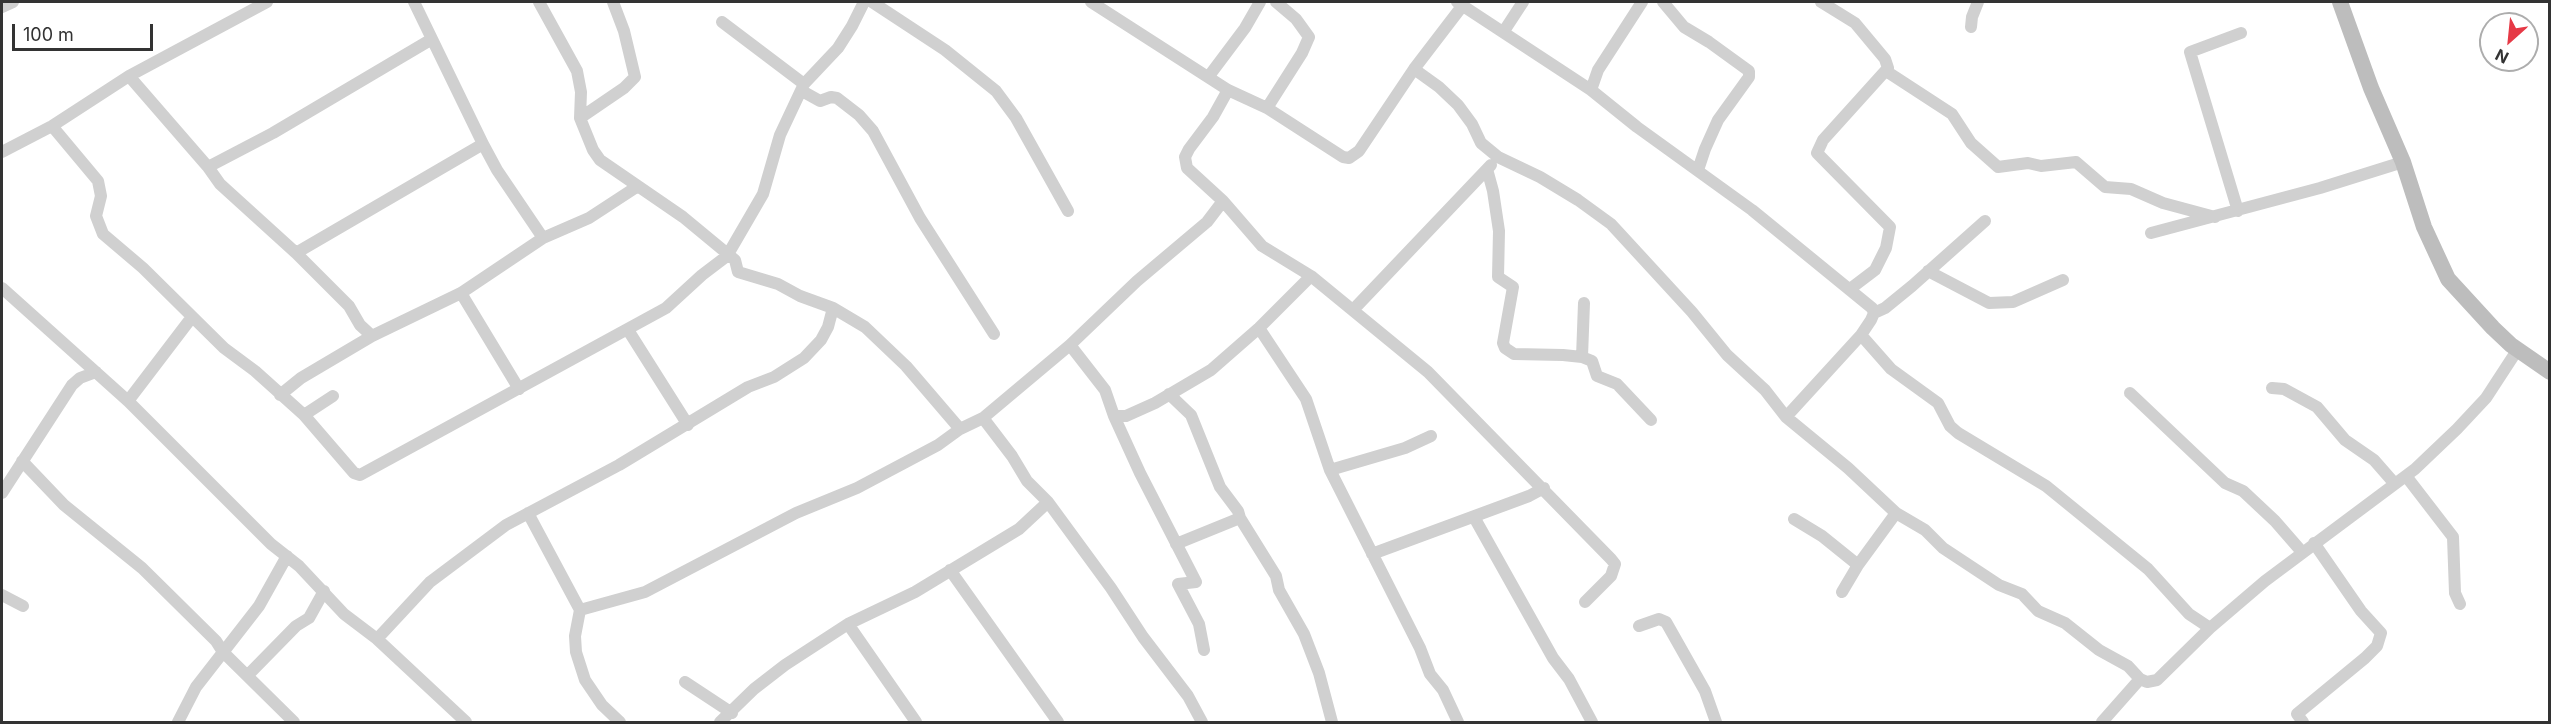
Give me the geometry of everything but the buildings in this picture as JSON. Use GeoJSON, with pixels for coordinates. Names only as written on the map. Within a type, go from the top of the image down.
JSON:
{"type":"FeatureCollection","features":[{"type":"Feature","properties":{"kind":"street"},"geometry":{"type":"LineString","coordinates":[[414,2],[497,170],[543,238]]}},
{"type":"Feature","properties":{"kind":"street"},"geometry":{"type":"LineString","coordinates":[[539,2],[577,71],[581,92],[580,118],[593,150],[600,160],[683,217],[735,261],[738,272],[778,284],[800,296],[833,308],[865,327],[906,366],[960,429]]}},
{"type":"Feature","properties":{"kind":"street"},"geometry":{"type":"LineString","coordinates":[[580,118],[624,88],[635,77],[624,32],[613,2]]}},
{"type":"Feature","properties":{"kind":"street"},"geometry":{"type":"LineString","coordinates":[[51,126],[98,181],[101,196],[96,216],[103,234],[143,268],[192,317],[304,415],[354,473],[360,475],[666,308],[727,256],[763,194],[780,135],[803,87],[838,48],[864,2]]}},
{"type":"Feature","properties":{"kind":"street"},"geometry":{"type":"LineString","coordinates":[[872,2],[945,50],[996,91],[1016,118],[1068,211]]}},
{"type":"Feature","properties":{"kind":"street"},"geometry":{"type":"LineString","coordinates":[[1209,76],[1245,28],[1260,2]]}},
{"type":"Feature","properties":{"kind":"street"},"geometry":{"type":"LineString","coordinates":[[1267,108],[1302,53],[1309,37],[1296,19],[1276,2]]}},
{"type":"Feature","properties":{"kind":"street"},"geometry":{"type":"LineString","coordinates":[[1504,32],[1523,2]]}},
{"type":"Feature","properties":{"kind":"street"},"geometry":{"type":"LineString","coordinates":[[1591,90],[1598,70],[1642,2]]}},
{"type":"Feature","properties":{"kind":"street"},"geometry":{"type":"LineString","coordinates":[[1663,2],[1684,27],[1749,71],[1749,77],[1718,120],[1698,170]]}},
{"type":"Feature","properties":{"kind":"street"},"geometry":{"type":"LineString","coordinates":[[1821,2],[1855,23],[1885,59],[1888,68],[1823,140],[1816,153],[1890,227],[1886,248],[1875,270],[1850,289]]}},
{"type":"Feature","properties":{"kind":"street"},"geometry":{"type":"LineString","coordinates":[[1971,27],[1972,16],[1978,2]]}},
{"type":"Feature","properties":{"kind":"street"},"geometry":{"type":"LineString","coordinates":[[2340,2],[2371,88],[2403,162],[2424,227],[2448,279],[2511,345],[2550,372]]}},
{"type":"Feature","properties":{"kind":"street"},"geometry":{"type":"LineString","coordinates":[[2,152],[51,126],[129,76],[260,3]]}},
{"type":"Feature","properties":{"kind":"street"},"geometry":{"type":"LineString","coordinates":[[1095,3],[1228,90],[1267,108],[1343,157],[1350,158],[1359,151],[1414,69],[1449,23],[1457,3],[1591,90],[1867,302],[1874,313]]}},
{"type":"Feature","properties":{"kind":"street"},"geometry":{"type":"LineString","coordinates":[[722,22],[819,101],[831,97],[837,98],[859,115],[873,131],[920,218],[994,334]]}},
{"type":"Feature","properties":{"kind":"street"},"geometry":{"type":"LineString","coordinates":[[2238,211],[2190,52],[2241,33]]}},
{"type":"Feature","properties":{"kind":"street"},"geometry":{"type":"LineString","coordinates":[[208,167],[273,133],[432,39]]}},
{"type":"Feature","properties":{"kind":"street"},"geometry":{"type":"LineString","coordinates":[[1414,69],[1439,87],[1458,105],[1472,124],[1481,143],[1498,157],[1550,183],[1611,224],[1692,312],[1727,355],[1765,390],[1786,417],[1848,468],[1896,513],[1925,530],[1943,548],[1992,580],[2022,594],[2038,611],[2065,623],[2099,650],[2128,666],[2140,679],[2152,683],[2210,628],[2302,552],[2406,476],[2457,429],[2486,398],[2516,352],[2511,345]]}},
{"type":"Feature","properties":{"kind":"street"},"geometry":{"type":"LineString","coordinates":[[1886,71],[1952,114],[1971,143],[1998,167],[2028,162],[2041,166],[2076,162],[2105,187],[2131,189],[2163,202],[2215,217]]}},
{"type":"Feature","properties":{"kind":"street"},"geometry":{"type":"LineString","coordinates":[[129,76],[220,184],[296,253],[349,306],[360,325],[372,336]]}},
{"type":"Feature","properties":{"kind":"street"},"geometry":{"type":"LineString","coordinates":[[1228,90],[1213,117],[1185,157],[1187,168],[1223,201],[1262,246],[1311,276],[1428,372],[1544,488],[1615,564],[1607,583],[1585,602]]}},
{"type":"Feature","properties":{"kind":"street"},"geometry":{"type":"LineString","coordinates":[[296,253],[483,144]]}},
{"type":"Feature","properties":{"kind":"street"},"geometry":{"type":"LineString","coordinates":[[1353,310],[1498,157]]}},
{"type":"Feature","properties":{"kind":"street"},"geometry":{"type":"LineString","coordinates":[[2151,233],[2320,188],[2403,162]]}},
{"type":"Feature","properties":{"kind":"street"},"geometry":{"type":"LineString","coordinates":[[1487,169],[1499,231],[1498,276],[1513,287],[1506,320],[1503,344],[1505,348],[1514,354],[1582,357],[1592,361],[1597,376],[1617,384],[1651,420]]}},
{"type":"Feature","properties":{"kind":"street"},"geometry":{"type":"LineString","coordinates":[[280,394],[301,378],[372,336],[461,293],[543,238],[589,218],[638,186]]}},
{"type":"Feature","properties":{"kind":"street"},"geometry":{"type":"LineString","coordinates":[[580,610],[645,592],[796,513],[857,488],[983,418],[1070,345],[1137,281],[1207,222],[1223,201]]}},
{"type":"Feature","properties":{"kind":"street"},"geometry":{"type":"LineString","coordinates":[[1786,417],[1861,335],[1874,313],[1885,308],[1985,221]]}},
{"type":"Feature","properties":{"kind":"street"},"geometry":{"type":"LineString","coordinates":[[1928,271],[1989,303],[2013,302],[2063,280]]}},
{"type":"Feature","properties":{"kind":"street"},"geometry":{"type":"LineString","coordinates":[[1114,417],[1126,416],[1210,370],[1259,328],[1311,276]]}},
{"type":"Feature","properties":{"kind":"street"},"geometry":{"type":"LineString","coordinates":[[2,288],[128,401],[271,544],[324,591],[344,614],[377,639],[466,723]]}},
{"type":"Feature","properties":{"kind":"street"},"geometry":{"type":"LineString","coordinates":[[461,293],[519,388]]}},
{"type":"Feature","properties":{"kind":"street"},"geometry":{"type":"LineString","coordinates":[[2,305],[16,301]]}},
{"type":"Feature","properties":{"kind":"street"},"geometry":{"type":"LineString","coordinates":[[1582,357],[1584,303]]}},
{"type":"Feature","properties":{"kind":"street"},"geometry":{"type":"LineString","coordinates":[[377,639],[430,582],[506,525],[688,425],[748,387],[774,377],[804,358],[821,340],[828,327],[833,308]]}},
{"type":"Feature","properties":{"kind":"street"},"geometry":{"type":"LineString","coordinates":[[128,401],[192,317]]}},
{"type":"Feature","properties":{"kind":"street"},"geometry":{"type":"LineString","coordinates":[[1259,328],[1306,399],[1330,470],[1420,648],[1430,674],[1443,690],[1458,723]]}},
{"type":"Feature","properties":{"kind":"street"},"geometry":{"type":"LineString","coordinates":[[628,330],[688,425]]}},
{"type":"Feature","properties":{"kind":"street"},"geometry":{"type":"LineString","coordinates":[[1861,335],[1891,369],[1938,403],[1950,426],[1958,433],[2046,486],[2148,569],[2189,614],[2210,628]]}},
{"type":"Feature","properties":{"kind":"street"},"geometry":{"type":"LineString","coordinates":[[1070,345],[1105,390],[1114,417],[1196,582],[1178,584],[1199,624],[1204,650]]}},
{"type":"Feature","properties":{"kind":"street"},"geometry":{"type":"LineString","coordinates":[[2,493],[72,385],[80,378],[96,372]]}},
{"type":"Feature","properties":{"kind":"street"},"geometry":{"type":"LineString","coordinates":[[2272,388],[2284,389],[2317,407],[2345,440],[2374,460],[2395,484]]}},
{"type":"Feature","properties":{"kind":"street"},"geometry":{"type":"LineString","coordinates":[[2130,393],[2225,483],[2243,491],[2275,521],[2302,552]]}},
{"type":"Feature","properties":{"kind":"street"},"geometry":{"type":"LineString","coordinates":[[1169,394],[1191,415],[1220,486],[1238,511],[1240,519],[1276,576],[1279,590],[1304,634],[1319,673],[1332,723]]}},
{"type":"Feature","properties":{"kind":"street"},"geometry":{"type":"LineString","coordinates":[[304,415],[333,396]]}},
{"type":"Feature","properties":{"kind":"street"},"geometry":{"type":"LineString","coordinates":[[983,418],[1012,456],[1027,481],[1048,502],[1188,696],[1202,723]]}},
{"type":"Feature","properties":{"kind":"street"},"geometry":{"type":"LineString","coordinates":[[1330,470],[1405,448],[1431,436]]}},
{"type":"Feature","properties":{"kind":"street"},"geometry":{"type":"LineString","coordinates":[[22,461],[64,505],[142,568],[294,723]]}},
{"type":"Feature","properties":{"kind":"street"},"geometry":{"type":"LineString","coordinates":[[2406,476],[2453,537],[2455,593],[2460,604]]}},
{"type":"Feature","properties":{"kind":"street"},"geometry":{"type":"LineString","coordinates":[[1372,554],[1474,517],[1544,488]]}},
{"type":"Feature","properties":{"kind":"street"},"geometry":{"type":"LineString","coordinates":[[720,723],[772,674],[848,624],[915,592],[1019,529],[1048,502]]}},
{"type":"Feature","properties":{"kind":"street"},"geometry":{"type":"LineString","coordinates":[[528,513],[580,610],[575,644],[585,680],[602,705],[620,723]]}},
{"type":"Feature","properties":{"kind":"street"},"geometry":{"type":"LineString","coordinates":[[1842,592],[1858,565],[1896,513]]}},
{"type":"Feature","properties":{"kind":"street"},"geometry":{"type":"LineString","coordinates":[[1474,517],[1553,658],[1569,679],[1592,723]]}},
{"type":"Feature","properties":{"kind":"street"},"geometry":{"type":"LineString","coordinates":[[1176,544],[1240,519]]}},
{"type":"Feature","properties":{"kind":"street"},"geometry":{"type":"LineString","coordinates":[[1794,519],[1822,536],[1858,565]]}},
{"type":"Feature","properties":{"kind":"street"},"geometry":{"type":"LineString","coordinates":[[2303,723],[2297,714],[2365,658],[2377,646],[2380,633],[2361,611],[2314,543]]}},
{"type":"Feature","properties":{"kind":"street"},"geometry":{"type":"LineString","coordinates":[[178,723],[196,687],[259,606],[287,556]]}},
{"type":"Feature","properties":{"kind":"street"},"geometry":{"type":"LineString","coordinates":[[950,570],[1058,723]]}},
{"type":"Feature","properties":{"kind":"street"},"geometry":{"type":"LineString","coordinates":[[248,675],[296,626],[309,618],[324,591]]}},
{"type":"Feature","properties":{"kind":"street"},"geometry":{"type":"LineString","coordinates":[[2,595],[23,606]]}},
{"type":"Feature","properties":{"kind":"street"},"geometry":{"type":"LineString","coordinates":[[1640,626],[1659,619],[1666,622],[1705,692],[1716,723]]}},
{"type":"Feature","properties":{"kind":"street"},"geometry":{"type":"LineString","coordinates":[[848,624],[915,722]]}},
{"type":"Feature","properties":{"kind":"street"},"geometry":{"type":"LineString","coordinates":[[2102,723],[2140,679]]}},
{"type":"Feature","properties":{"kind":"street"},"geometry":{"type":"LineString","coordinates":[[686,682],[732,712]]}}]}
